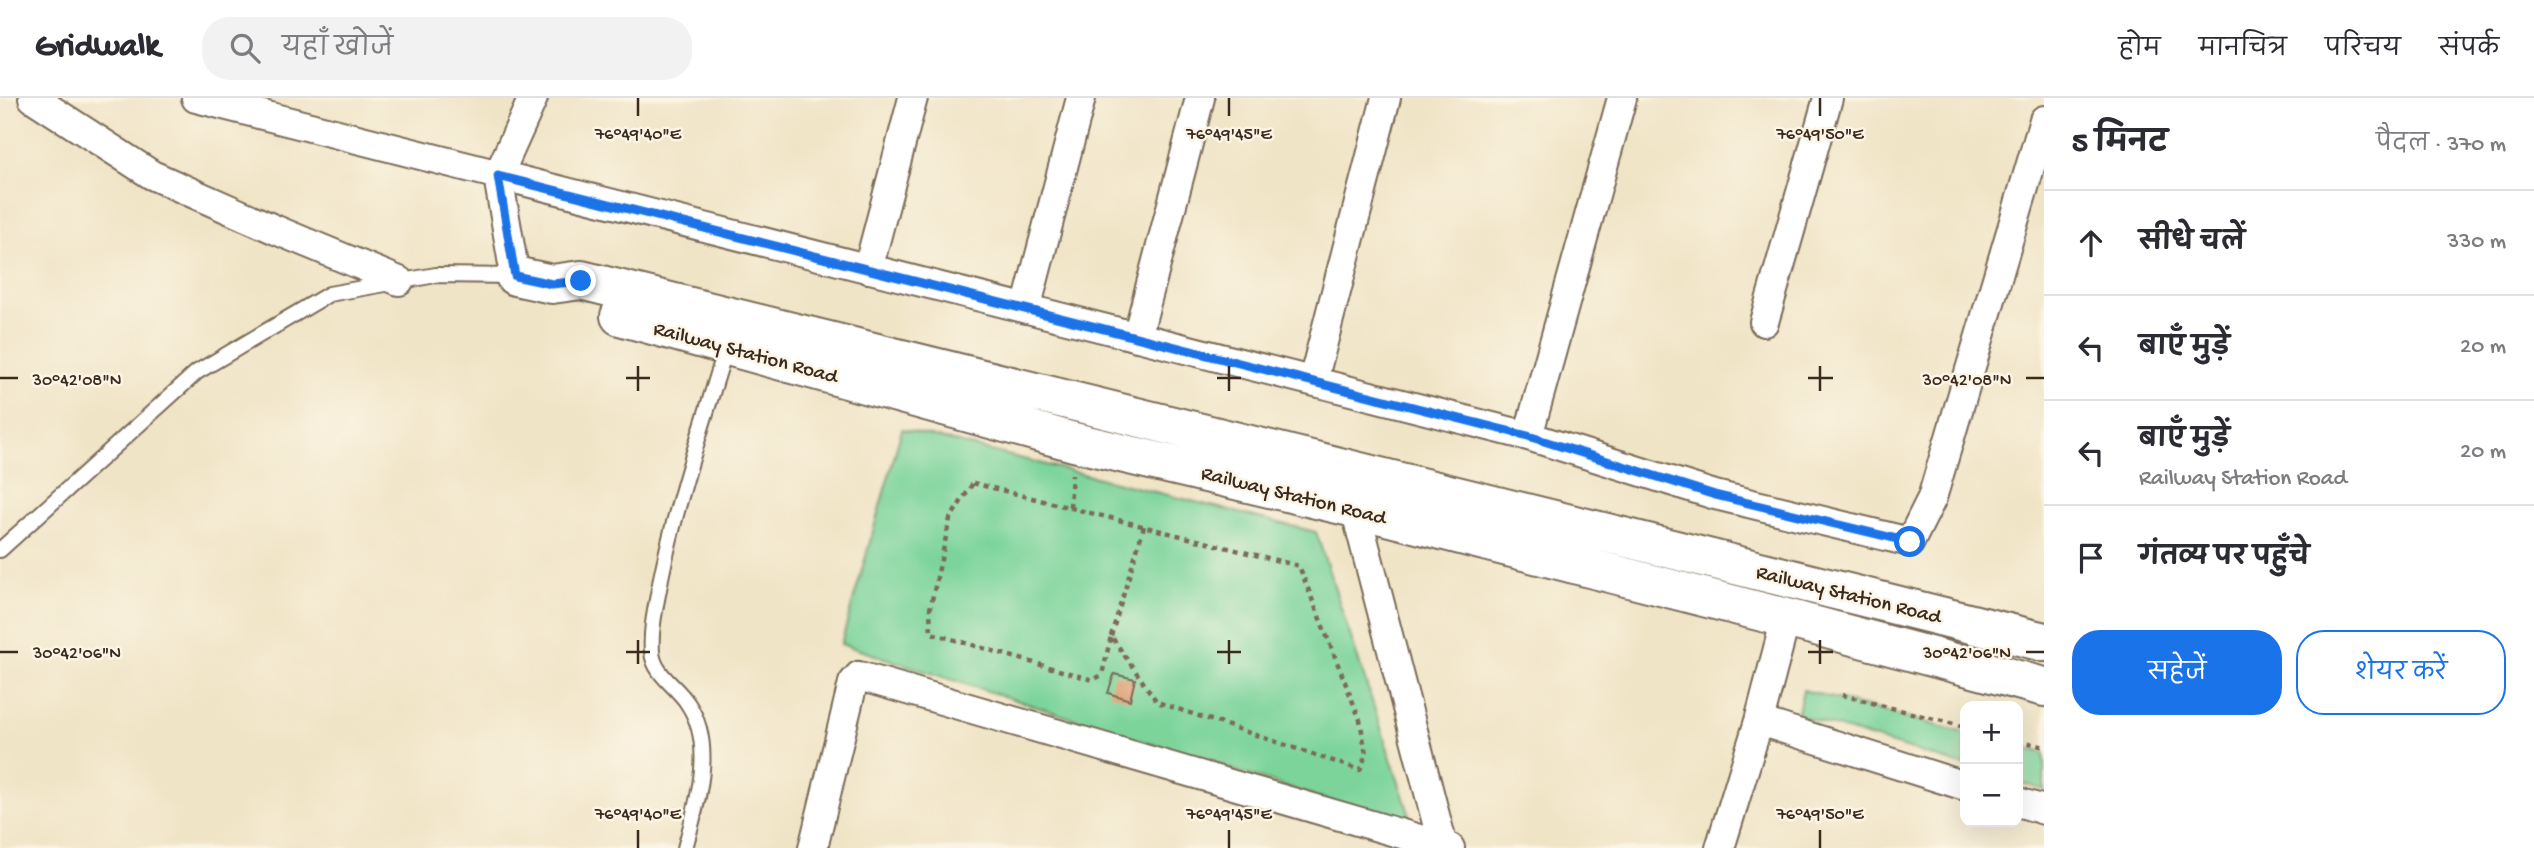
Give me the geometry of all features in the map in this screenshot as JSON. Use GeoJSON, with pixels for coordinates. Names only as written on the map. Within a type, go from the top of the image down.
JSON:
{"type":"FeatureCollection","features":[{"type":"Feature","properties":{"kind":"street"},"geometry":{"type":"LineString","coordinates":[[33,98],[152,175],[399,281]]}},
{"type":"Feature","properties":{"kind":"street"},"geometry":{"type":"LineString","coordinates":[[195,98],[1528,436],[1715,495],[1910,542],[1932,498],[2044,120]]}},
{"type":"Feature","properties":{"kind":"street"},"geometry":{"type":"LineString","coordinates":[[515,276],[498,176],[533,98]]}},
{"type":"Feature","properties":{"kind":"street"},"geometry":{"type":"LineString","coordinates":[[868,269],[913,98]]}},
{"type":"Feature","properties":{"kind":"street"},"geometry":{"type":"LineString","coordinates":[[1026,309],[1081,98]]}},
{"type":"Feature","properties":{"kind":"street"},"geometry":{"type":"LineString","coordinates":[[1137,337],[1200,98]]}},
{"type":"Feature","properties":{"kind":"street"},"geometry":{"type":"LineString","coordinates":[[1313,382],[1386,98]]}},
{"type":"Feature","properties":{"kind":"street"},"geometry":{"type":"LineString","coordinates":[[1528,436],[1622,98]]}},
{"type":"Feature","properties":{"kind":"street"},"geometry":{"type":"LineString","coordinates":[[1764,322],[1828,98]]}},
{"type":"Feature","properties":{"kind":"street","name":"Railway Station Road"},"geometry":{"type":"LineString","coordinates":[[515,276],[552,284],[581,281],[2044,642]]}},
{"type":"Feature","properties":{"kind":"street","name":"Railway Station Road"},"geometry":{"type":"LineString","coordinates":[[552,284],[573,303],[1074,442],[1355,508],[2044,687]]}},
{"type":"Feature","properties":{"kind":"street"},"geometry":{"type":"LineString","coordinates":[[1355,508],[1446,847]]}},
{"type":"Feature","properties":{"kind":"street"},"geometry":{"type":"LineString","coordinates":[[1720,848],[1759,721],[1786,618]]}},
{"type":"Feature","properties":{"kind":"street"},"geometry":{"type":"LineString","coordinates":[[813,848],[853,683],[859,676],[1446,847]]}},
{"type":"Feature","properties":{"kind":"street"},"geometry":{"type":"LineString","coordinates":[[1759,721],[1960,784]]}},
{"type":"Feature","properties":{"kind":"street"},"geometry":{"type":"LineString","coordinates":[[2023,804],[2044,810]]}},
{"type":"Feature","properties":{"kind":"lane"},"geometry":{"type":"LineString","coordinates":[[0,550],[197,372],[329,294],[436,275],[515,276]]}},
{"type":"Feature","properties":{"kind":"lane"},"geometry":{"type":"LineString","coordinates":[[685,848],[704,762],[701,737],[689,704],[660,673],[652,654],[654,616],[672,526],[726,346]]}},
{"type":"Feature","properties":{"kind":"path"},"geometry":{"type":"LineString","coordinates":[[1111,636],[1157,702],[1360,770],[1366,754],[1360,720],[1299,566],[1144,526],[973,483],[950,519],[930,609],[931,633],[1093,680],[1102,675],[1111,636],[1144,526]]}},
{"type":"Feature","properties":{"kind":"path"},"geometry":{"type":"LineString","coordinates":[[1842,695],[1960,726]]}},
{"type":"Feature","properties":{"kind":"path"},"geometry":{"type":"LineString","coordinates":[[2023,741],[2044,747]]}},
{"type":"Feature","properties":{"kind":"green space"},"geometry":{"type":"Polygon","coordinates":[[[902,429],[1316,532],[1414,828],[841,644],[902,429]]]}},
{"type":"Feature","properties":{"kind":"green space"},"geometry":{"type":"Polygon","coordinates":[[[1803,690],[1960,732],[1960,764],[1797,715],[1803,690]]]}},
{"type":"Feature","properties":{"kind":"green space"},"geometry":{"type":"Polygon","coordinates":[[[2023,747],[2044,753],[2044,790],[2023,784],[2023,747]]]}},
{"type":"Feature","properties":{"kind":"building"},"geometry":{"type":"Polygon","coordinates":[[[1114,674],[1135,679],[1130,700],[1108,693],[1114,674]]]}},
{"type":"Feature","properties":{"kind":"route"},"geometry":{"type":"LineString","coordinates":[[581,281],[552,284],[515,276],[498,176],[1528,436],[1715,495],[1910,542]]}}]}
